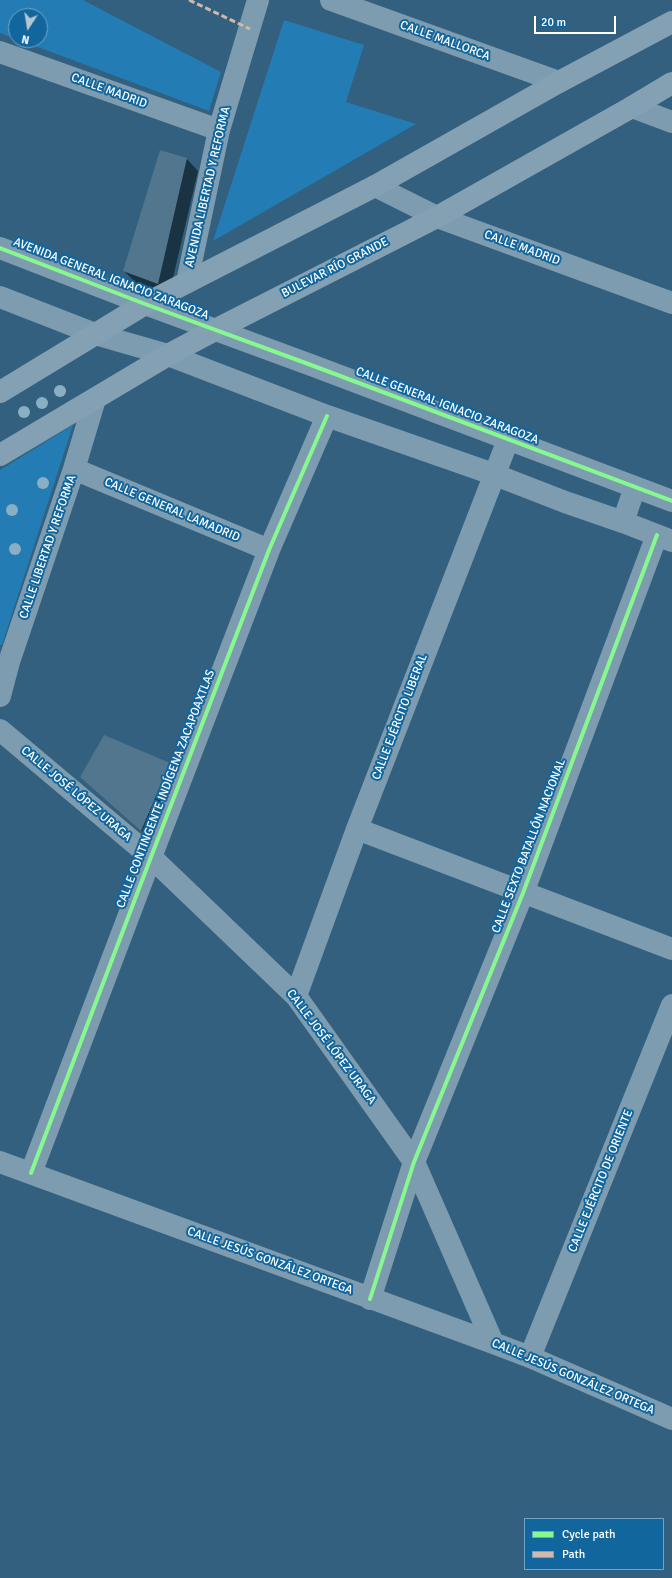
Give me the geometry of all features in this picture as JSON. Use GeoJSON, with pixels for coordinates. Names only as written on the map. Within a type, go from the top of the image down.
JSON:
{"type":"FeatureCollection","features":[{"type":"Feature","properties":{"kind":"main road"},"geometry":{"type":"LineString","coordinates":[[0,392],[145,304],[375,186],[560,82],[672,22]]}},
{"type":"Feature","properties":{"kind":"main road","name":"BULEVAR RÍO GRANDE"},"geometry":{"type":"LineString","coordinates":[[0,455],[168,355],[437,217],[672,83]]}},
{"type":"Feature","properties":{"kind":"street","name":"AVENIDA LIBERTAD Y REFORMA"},"geometry":{"type":"LineString","coordinates":[[187,282],[219,130],[258,0]]}},
{"type":"Feature","properties":{"kind":"street","name":"CALLE MALLORCA"},"geometry":{"type":"LineString","coordinates":[[331,0],[560,82]]}},
{"type":"Feature","properties":{"kind":"street","name":"CALLE MADRID"},"geometry":{"type":"LineString","coordinates":[[0,52],[219,130]]}},
{"type":"Feature","properties":{"kind":"street"},"geometry":{"type":"LineString","coordinates":[[632,107],[672,122]]}},
{"type":"Feature","properties":{"kind":"street","name":"CALLE MADRID"},"geometry":{"type":"LineString","coordinates":[[375,186],[437,217],[672,303]]}},
{"type":"Feature","properties":{"kind":"street","name":"AVENIDA GENERAL IGNACIO ZARAGOZA"},"geometry":{"type":"LineString","coordinates":[[0,248],[215,330]]}},
{"type":"Feature","properties":{"kind":"street"},"geometry":{"type":"LineString","coordinates":[[0,297],[95,334],[168,355],[327,416],[494,474],[664,538]]}},
{"type":"Feature","properties":{"kind":"street","name":"CALLE GENERAL IGNACIO ZARAGOZA"},"geometry":{"type":"LineString","coordinates":[[215,330],[311,364],[672,501]]}},
{"type":"Feature","properties":{"kind":"street","name":"CALLE LIBERTAD Y REFORMA"},"geometry":{"type":"LineString","coordinates":[[0,696],[4,661],[74,469],[95,398]]}},
{"type":"Feature","properties":{"kind":"street","name":"CALLE CONTINGENTE INDÍGENA ZACAPOAXTLAS"},"geometry":{"type":"LineString","coordinates":[[31,1173],[269,550],[327,416]]}},
{"type":"Feature","properties":{"kind":"street","name":"CALLE EJÉRCITO LIBERAL"},"geometry":{"type":"LineString","coordinates":[[296,996],[357,829],[508,440]]}},
{"type":"Feature","properties":{"kind":"street","name":"CALLE GENERAL LAMADRID"},"geometry":{"type":"LineString","coordinates":[[74,469],[269,550]]}},
{"type":"Feature","properties":{"kind":"street"},"geometry":{"type":"LineString","coordinates":[[623,522],[635,487]]}},
{"type":"Feature","properties":{"kind":"street","name":"CALLE SEXTO BATALLÓN NACIONAL"},"geometry":{"type":"LineString","coordinates":[[370,1298],[414,1162],[664,538]]}},
{"type":"Feature","properties":{"kind":"street","name":"CALLE JOSÉ LÓPEZ URAGA"},"geometry":{"type":"LineString","coordinates":[[0,730],[151,857],[296,996],[414,1162],[494,1343]]}},
{"type":"Feature","properties":{"kind":"street"},"geometry":{"type":"LineString","coordinates":[[357,829],[672,949]]}},
{"type":"Feature","properties":{"kind":"street","name":"CALLE EJÉRCITO DE ORIENTE"},"geometry":{"type":"LineString","coordinates":[[530,1357],[672,1005]]}},
{"type":"Feature","properties":{"kind":"street","name":"CALLE JESÚS GONZÁLEZ ORTEGA"},"geometry":{"type":"LineString","coordinates":[[0,1162],[494,1343],[530,1357],[672,1419]]}},
{"type":"Feature","properties":{"kind":"shaded area"},"geometry":{"type":"Polygon","coordinates":[[[0,0],[83,0],[221,72],[209,111],[40,48],[48,48],[48,8],[8,8],[8,36],[0,33],[0,0]]]}},
{"type":"Feature","properties":{"kind":"shaded area"},"geometry":{"type":"Polygon","coordinates":[[[284,20],[364,45],[346,102],[416,124],[213,241],[284,20]]]}},
{"type":"Feature","properties":{"kind":"shaded area"},"geometry":{"type":"Polygon","coordinates":[[[73,425],[2,645],[0,645],[0,470],[73,425]]]}},
{"type":"Feature","properties":{"kind":"building"},"geometry":{"type":"Polygon","coordinates":[[[160,150],[187,158],[158,284],[123,271],[160,150]]]}},
{"type":"Feature","properties":{"kind":"building"},"geometry":{"type":"Polygon","coordinates":[[[104,735],[170,763],[141,831],[80,777],[104,735]]]}},
{"type":"Feature","properties":{"kind":"marked path"},"geometry":{"type":"LineString","coordinates":[[189,0],[250,29]]}},
{"type":"Feature","properties":{"kind":"cycle path"},"geometry":{"type":"LineString","coordinates":[[0,248],[145,304],[672,501]]}},
{"type":"Feature","properties":{"kind":"cycle path"},"geometry":{"type":"LineString","coordinates":[[31,1173],[269,550],[327,416]]}},
{"type":"Feature","properties":{"kind":"cycle path"},"geometry":{"type":"LineString","coordinates":[[370,1299],[414,1162],[523,893],[657,535]]}}]}
